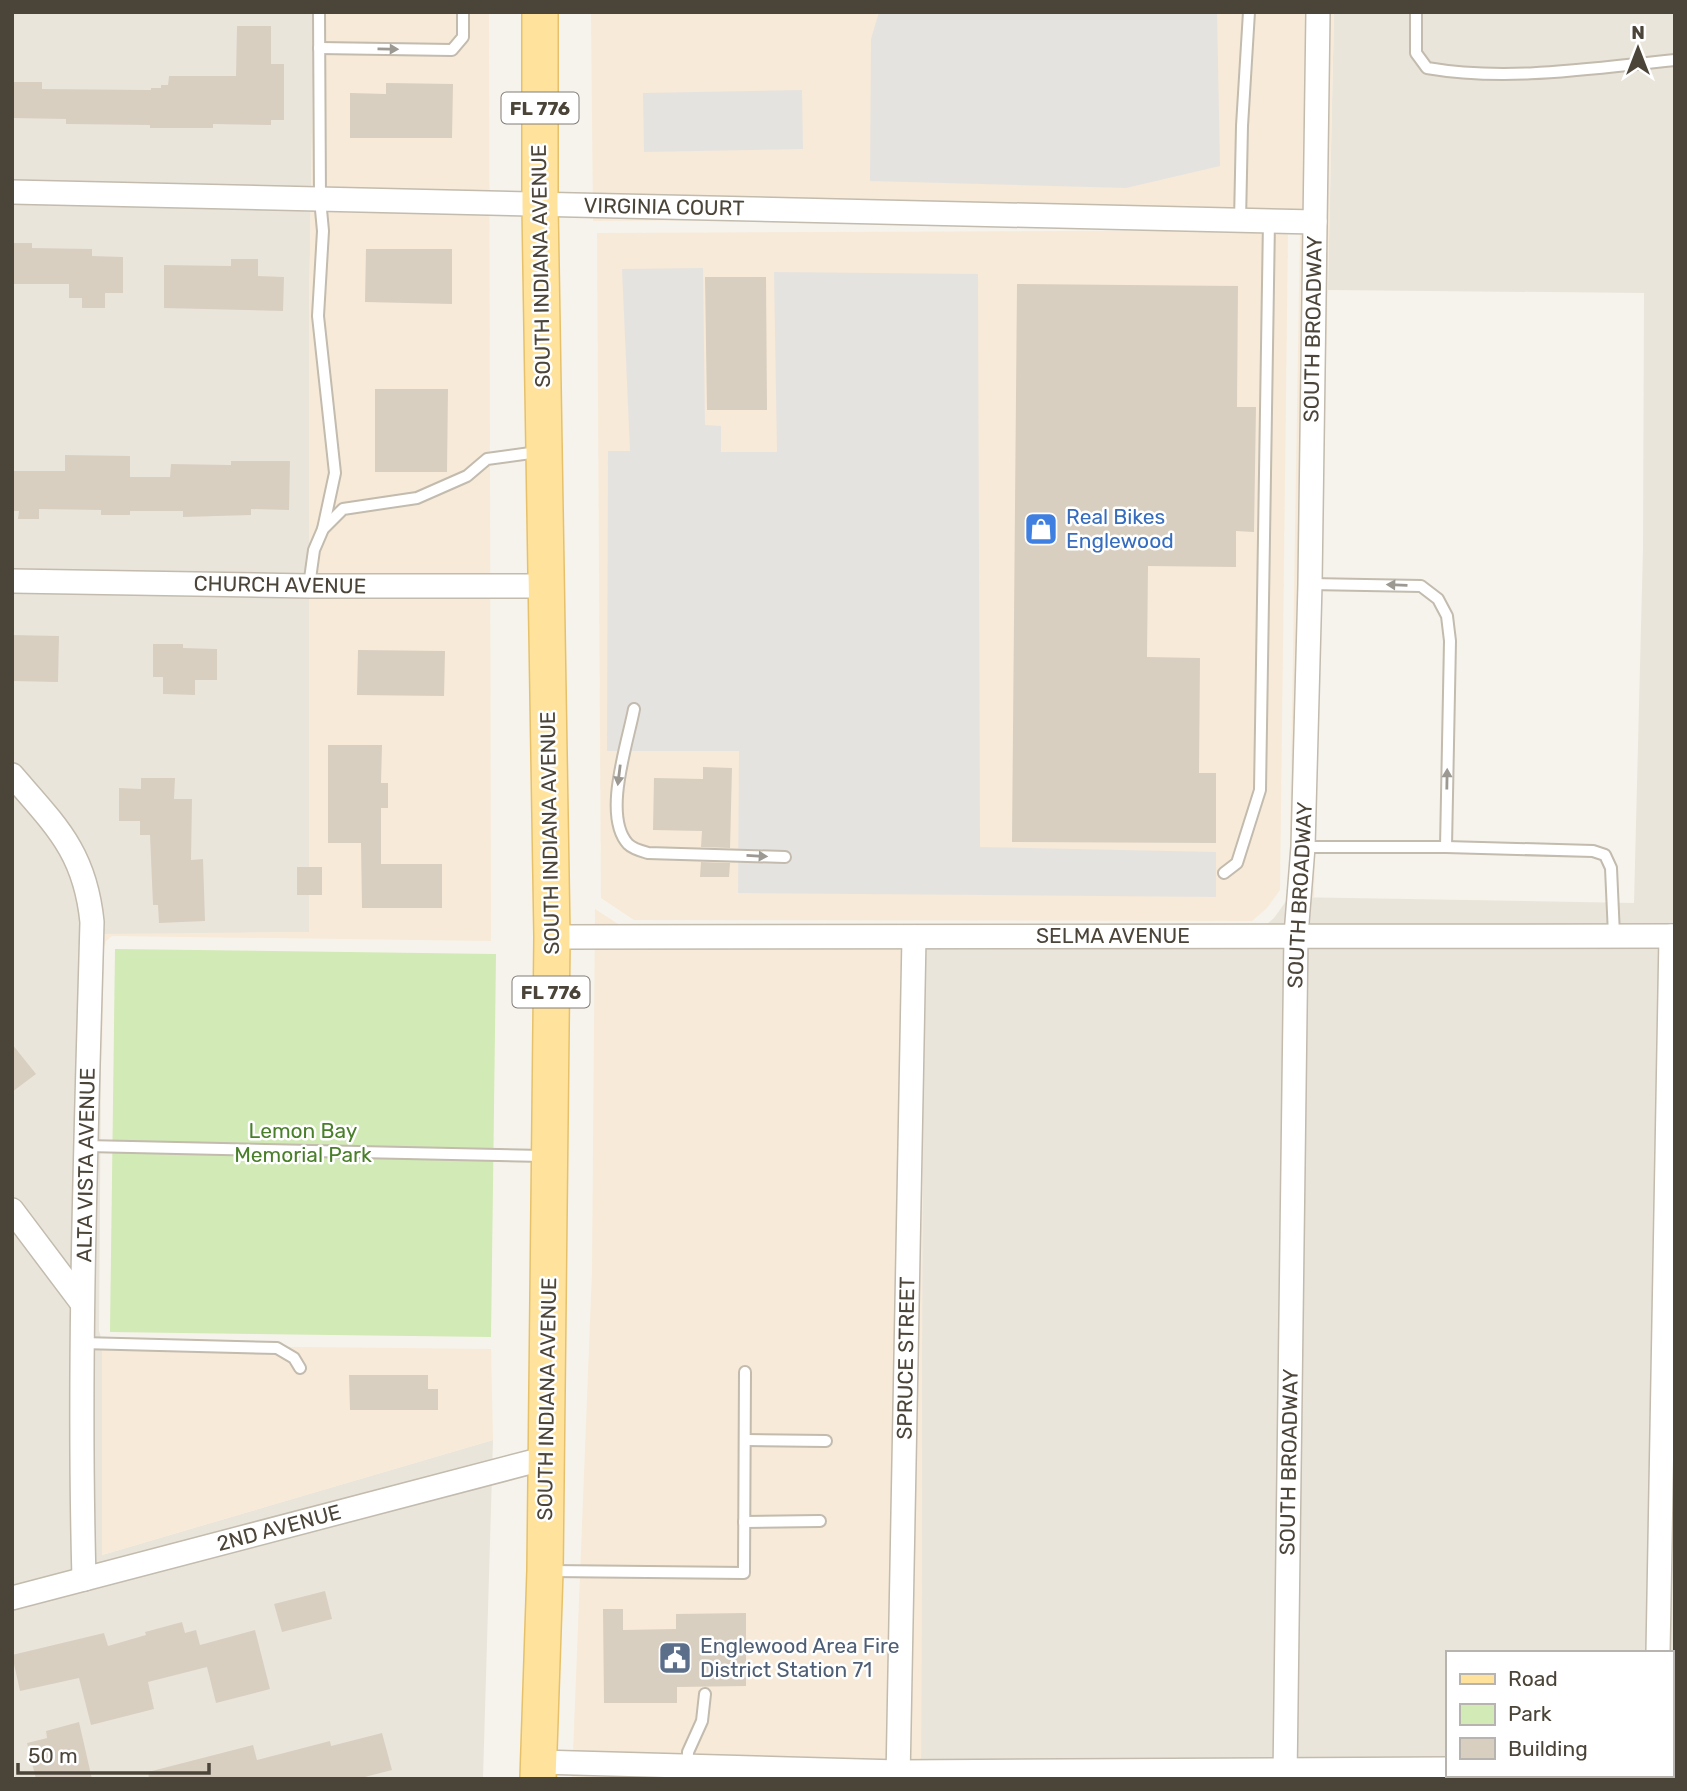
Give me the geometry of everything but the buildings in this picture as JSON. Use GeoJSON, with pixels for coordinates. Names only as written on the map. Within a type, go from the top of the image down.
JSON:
{"type":"FeatureCollection","features":[{"type":"Feature","properties":{"kind":"main road","name":"SOUTH INDIANA AVENUE"},"geometry":{"type":"LineString","coordinates":[[538,1770],[545,1571],[552,937],[540,205],[540,12]]}},
{"type":"Feature","properties":{"kind":"street","name":"SOUTH BROADWAY"},"geometry":{"type":"LineString","coordinates":[[1285,1774],[1296,935],[1303,847],[1310,584],[1318,12]]}},
{"type":"Feature","properties":{"kind":"street","name":"VIRGINIA COURT"},"geometry":{"type":"LineString","coordinates":[[12,192],[1315,222]]}},
{"type":"Feature","properties":{"kind":"street","name":"CHURCH AVENUE"},"geometry":{"type":"LineString","coordinates":[[12,581],[309,586],[547,586]]}},
{"type":"Feature","properties":{"kind":"street","name":"ALTA VISTA AVENUE"},"geometry":{"type":"LineString","coordinates":[[12,775],[60,830],[75,856],[90,905],[92,922],[82,1303],[84,1579]]}},
{"type":"Feature","properties":{"kind":"street","name":"SELMA AVENUE"},"geometry":{"type":"LineString","coordinates":[[552,937],[1673,936]]}},
{"type":"Feature","properties":{"kind":"street"},"geometry":{"type":"LineString","coordinates":[[1658,1651],[1673,936]]}},
{"type":"Feature","properties":{"kind":"street","name":"SPRUCE STREET"},"geometry":{"type":"LineString","coordinates":[[898,1775],[914,937]]}},
{"type":"Feature","properties":{"kind":"street"},"geometry":{"type":"LineString","coordinates":[[12,1210],[82,1303]]}},
{"type":"Feature","properties":{"kind":"street","name":"2ND AVENUE"},"geometry":{"type":"LineString","coordinates":[[12,1598],[546,1458]]}},
{"type":"Feature","properties":{"kind":"street"},"geometry":{"type":"LineString","coordinates":[[538,1770],[898,1775],[1285,1774],[1446,1769]]}},
{"type":"Feature","properties":{"kind":"lane"},"geometry":{"type":"LineString","coordinates":[[309,586],[314,551],[323,529],[335,473],[318,316],[323,231],[320,199],[319,12]]}},
{"type":"Feature","properties":{"kind":"lane"},"geometry":{"type":"LineString","coordinates":[[319,48],[452,50],[463,37],[463,12]]}},
{"type":"Feature","properties":{"kind":"lane"},"geometry":{"type":"LineString","coordinates":[[1240,221],[1249,12]]}},
{"type":"Feature","properties":{"kind":"lane"},"geometry":{"type":"LineString","coordinates":[[1416,12],[1416,53],[1427,68],[1460,74],[1559,71],[1675,60]]}},
{"type":"Feature","properties":{"kind":"lane"},"geometry":{"type":"LineString","coordinates":[[1224,873],[1237,863],[1261,790],[1269,222]]}},
{"type":"Feature","properties":{"kind":"lane"},"geometry":{"type":"LineString","coordinates":[[323,529],[342,509],[417,498],[467,476],[487,459],[544,451]]}},
{"type":"Feature","properties":{"kind":"lane"},"geometry":{"type":"LineString","coordinates":[[1310,584],[1421,586],[1437,599],[1447,616],[1450,641],[1446,847]]}},
{"type":"Feature","properties":{"kind":"lane"},"geometry":{"type":"LineString","coordinates":[[634,709],[618,781],[618,819],[622,835],[629,845],[648,853],[785,857]]}},
{"type":"Feature","properties":{"kind":"lane"},"geometry":{"type":"LineString","coordinates":[[1303,847],[1593,851],[1605,855],[1611,869],[1614,935]]}},
{"type":"Feature","properties":{"kind":"lane"},"geometry":{"type":"LineString","coordinates":[[86,1146],[550,1156]]}},
{"type":"Feature","properties":{"kind":"lane"},"geometry":{"type":"LineString","coordinates":[[82,1343],[277,1348],[294,1358],[300,1368]]}},
{"type":"Feature","properties":{"kind":"lane"},"geometry":{"type":"LineString","coordinates":[[545,1571],[744,1573],[745,1372]]}},
{"type":"Feature","properties":{"kind":"lane"},"geometry":{"type":"LineString","coordinates":[[745,1440],[826,1441]]}},
{"type":"Feature","properties":{"kind":"lane"},"geometry":{"type":"LineString","coordinates":[[744,1522],[820,1521]]}},
{"type":"Feature","properties":{"kind":"lane"},"geometry":{"type":"LineString","coordinates":[[687,1773],[688,1752],[702,1721],[705,1694]]}},
{"type":"Feature","properties":{"kind":"shaded area"},"geometry":{"type":"Polygon","coordinates":[[[12,12],[314,12],[309,313],[309,932],[102,935],[99,1331],[102,1341],[102,1555],[493,1440],[483,1779],[12,1779],[12,12]]]}},
{"type":"Feature","properties":{"kind":"shaded area"},"geometry":{"type":"Polygon","coordinates":[[[314,12],[489,12],[491,941],[112,936],[106,941],[104,948],[102,1057],[102,934],[309,932],[309,313],[314,12]]]}},
{"type":"Feature","properties":{"kind":"shaded area"},"geometry":{"type":"Polygon","coordinates":[[[591,12],[1334,12],[1314,897],[1289,897],[1300,230],[1288,217],[593,221],[591,12]]]}},
{"type":"Feature","properties":{"kind":"shaded area"},"geometry":{"type":"Polygon","coordinates":[[[879,12],[1217,12],[1220,166],[1126,188],[870,181],[871,39],[879,12]]]}},
{"type":"Feature","properties":{"kind":"shaded area"},"geometry":{"type":"Polygon","coordinates":[[[1334,12],[1675,12],[1675,1779],[921,1779],[923,933],[1259,931],[1274,918],[1289,897],[1634,903],[1643,548],[1644,293],[1328,290],[1334,12]]]}},
{"type":"Feature","properties":{"kind":"shaded area"},"geometry":{"type":"Polygon","coordinates":[[[802,90],[803,149],[644,152],[643,93],[802,90]]]}},
{"type":"Feature","properties":{"kind":"shaded area"},"geometry":{"type":"Polygon","coordinates":[[[1288,230],[1280,890],[1267,908],[1252,921],[634,920],[601,898],[597,233],[1288,230]]]}},
{"type":"Feature","properties":{"kind":"shaded area"},"geometry":{"type":"Polygon","coordinates":[[[703,268],[705,425],[721,426],[721,452],[777,452],[774,272],[978,274],[980,847],[1216,852],[1216,897],[738,893],[739,751],[607,751],[608,451],[630,451],[622,269],[703,268]]]}},
{"type":"Feature","properties":{"kind":"shaded area"},"geometry":{"type":"Polygon","coordinates":[[[595,909],[629,931],[923,933],[921,1779],[572,1779],[592,1272],[595,909]]]}},
{"type":"Feature","properties":{"kind":"shaded area"},"geometry":{"type":"Polygon","coordinates":[[[102,1341],[110,1345],[491,1349],[493,1440],[102,1555],[102,1341]]]}},
{"type":"Feature","properties":{"kind":"green space","name":"Lemon Bay Memorial Park"},"geometry":{"type":"Polygon","coordinates":[[[115,949],[496,954],[491,1337],[110,1332],[115,949]]]}},
{"type":"Feature","properties":{"kind":"place","name":"Real Bikes Englewood"},"geometry":{"type":"Point","coordinates":[1041,529]}},
{"type":"Feature","properties":{"kind":"place","name":"Englewood Area Fire District Station 71"},"geometry":{"type":"Point","coordinates":[675,1658]}}]}
